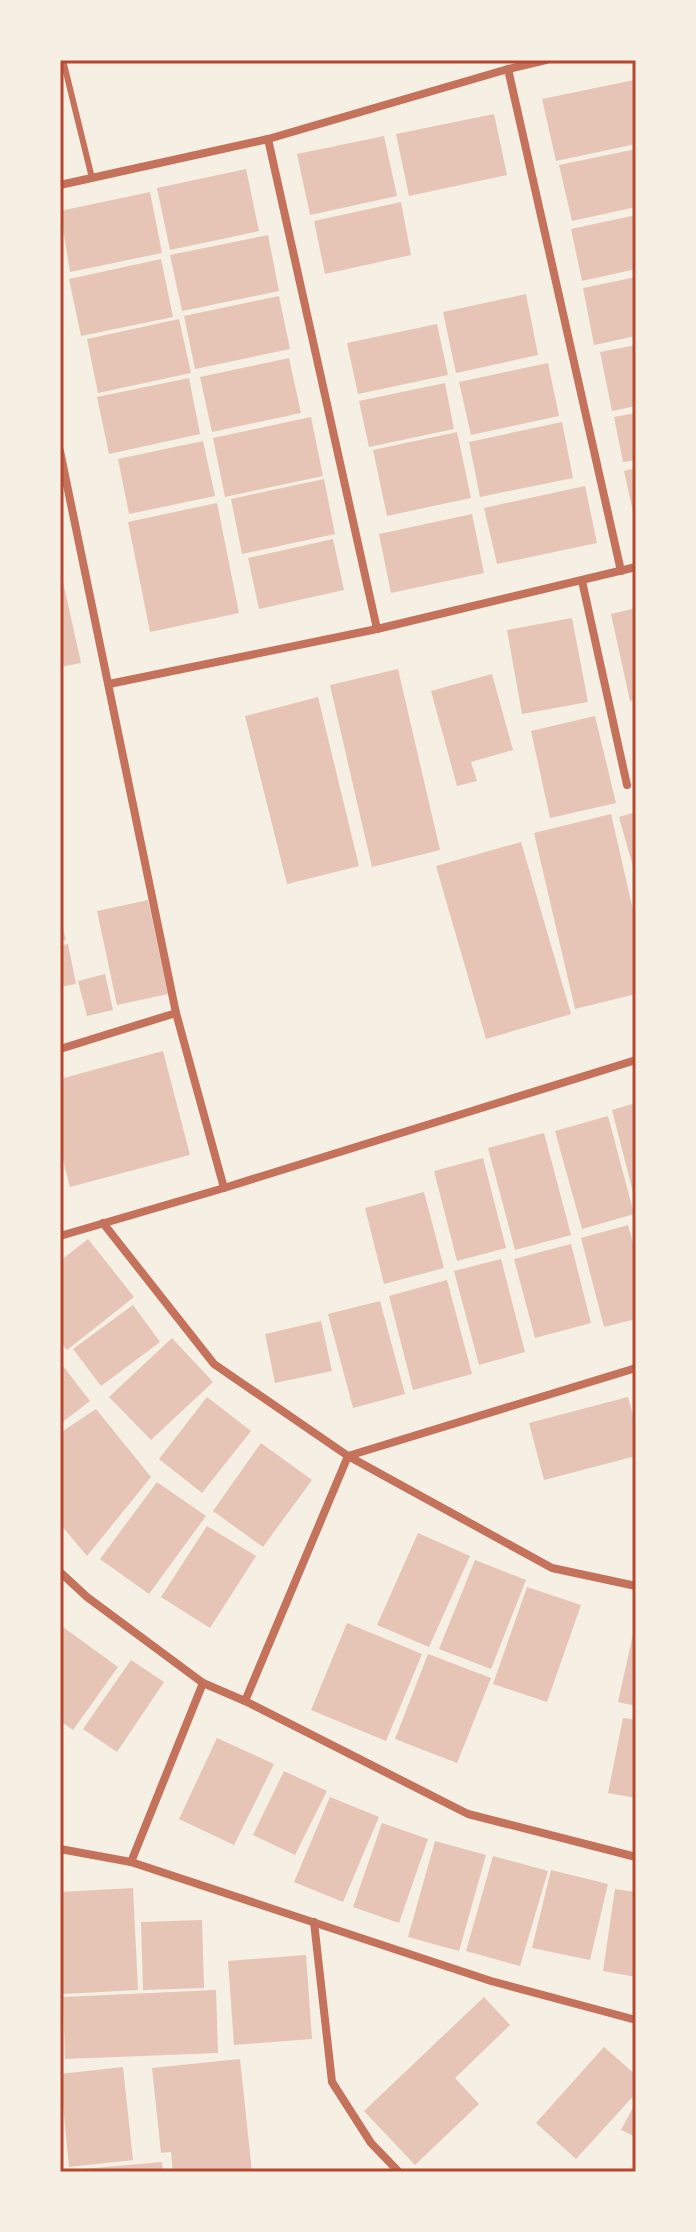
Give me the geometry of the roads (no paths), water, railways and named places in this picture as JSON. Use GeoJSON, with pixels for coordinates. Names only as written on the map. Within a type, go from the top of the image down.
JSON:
{"type":"FeatureCollection","features":[{"type":"Feature","properties":{"kind":"street"},"geometry":{"type":"LineString","coordinates":[[60,185],[268,139],[546,60]]}},
{"type":"Feature","properties":{"kind":"street"},"geometry":{"type":"LineString","coordinates":[[508,69],[621,571]]}},
{"type":"Feature","properties":{"kind":"street"},"geometry":{"type":"LineString","coordinates":[[268,139],[377,629]]}},
{"type":"Feature","properties":{"kind":"street"},"geometry":{"type":"LineString","coordinates":[[60,451],[176,1013],[224,1188]]}},
{"type":"Feature","properties":{"kind":"street"},"geometry":{"type":"LineString","coordinates":[[109,684],[377,629],[636,567]]}},
{"type":"Feature","properties":{"kind":"street"},"geometry":{"type":"LineString","coordinates":[[582,581],[627,785]]}},
{"type":"Feature","properties":{"kind":"street"},"geometry":{"type":"LineString","coordinates":[[60,1049],[176,1013]]}},
{"type":"Feature","properties":{"kind":"street"},"geometry":{"type":"LineString","coordinates":[[60,1236],[636,1060]]}},
{"type":"Feature","properties":{"kind":"street"},"geometry":{"type":"LineString","coordinates":[[103,1223],[214,1364],[348,1456],[552,1568],[636,1586]]}},
{"type":"Feature","properties":{"kind":"street"},"geometry":{"type":"LineString","coordinates":[[348,1456],[636,1368]]}},
{"type":"Feature","properties":{"kind":"street"},"geometry":{"type":"LineString","coordinates":[[245,1701],[348,1456]]}},
{"type":"Feature","properties":{"kind":"street"},"geometry":{"type":"LineString","coordinates":[[60,1572],[87,1597],[203,1683],[245,1701],[468,1814],[636,1857]]}},
{"type":"Feature","properties":{"kind":"street"},"geometry":{"type":"LineString","coordinates":[[131,1862],[203,1683]]}},
{"type":"Feature","properties":{"kind":"street"},"geometry":{"type":"LineString","coordinates":[[60,1849],[131,1862],[491,1981],[636,2020]]}},
{"type":"Feature","properties":{"kind":"street"},"geometry":{"type":"LineString","coordinates":[[314,1922],[332,2082],[371,2143],[399,2172]]}},
{"type":"Feature","properties":{"kind":"lane"},"geometry":{"type":"LineString","coordinates":[[63,60],[92,178]]}}]}
